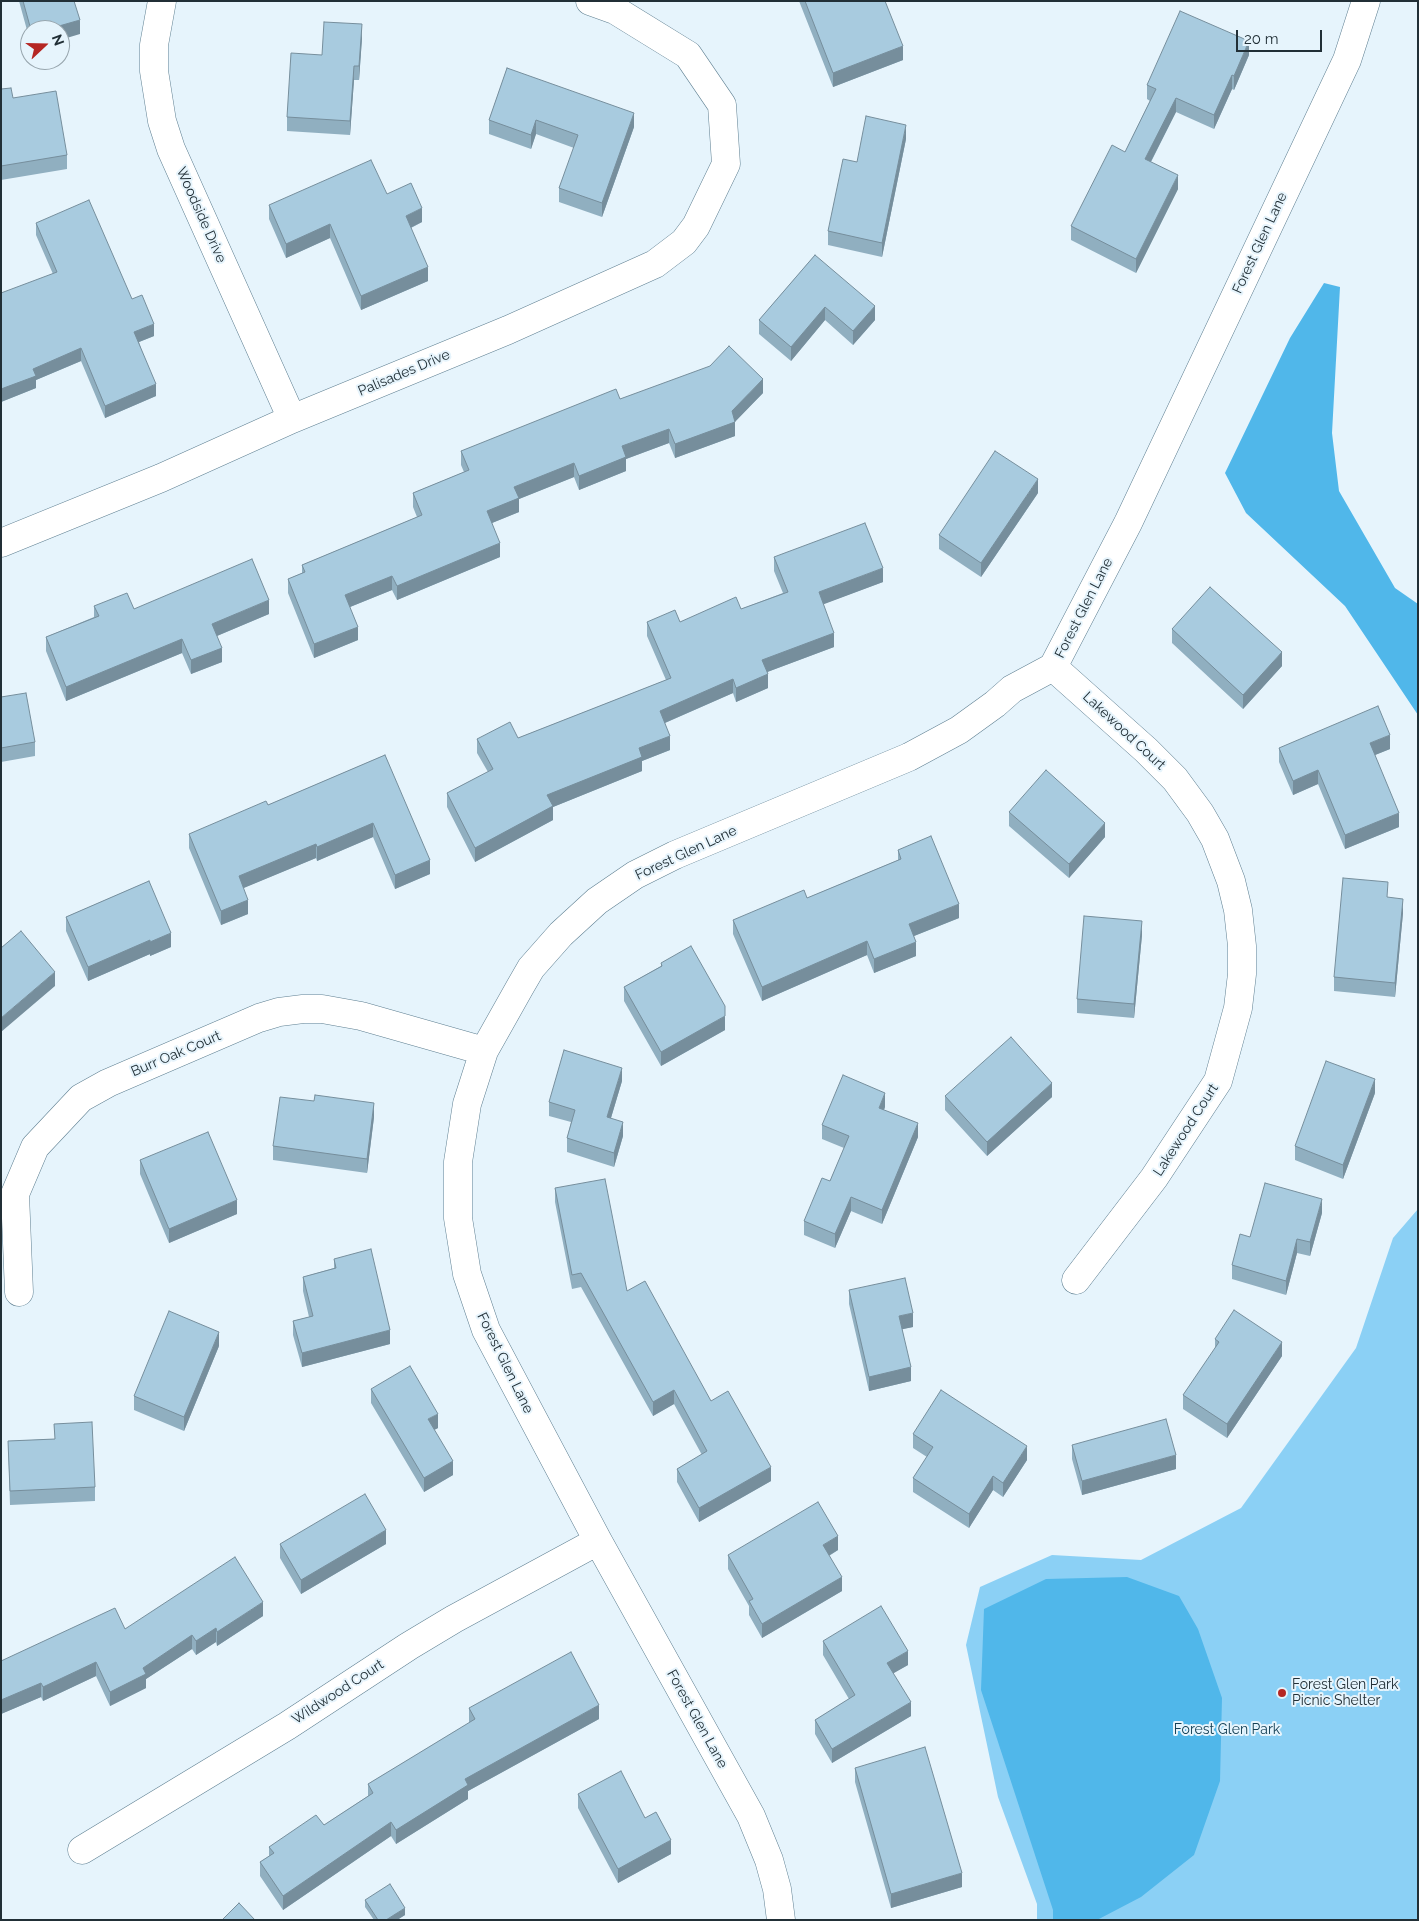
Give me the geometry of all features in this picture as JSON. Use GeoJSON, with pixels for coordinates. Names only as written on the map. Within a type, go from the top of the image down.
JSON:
{"type":"FeatureCollection","features":[{"type":"Feature","properties":{"kind":"street","name":"Woodside Drive"},"geometry":{"type":"LineString","coordinates":[[162,1],[154,45],[154,71],[162,121],[171,149],[292,419]]}},
{"type":"Feature","properties":{"kind":"street","name":"Palisades Drive"},"geometry":{"type":"LineString","coordinates":[[1,543],[161,478],[292,419],[508,330],[654,264],[684,242],[696,226],[726,164],[722,105],[688,55],[615,10],[590,1]]}},
{"type":"Feature","properties":{"kind":"street","name":"Forest Glen Lane"},"geometry":{"type":"LineString","coordinates":[[781,1920],[777,1889],[769,1860],[754,1824],[598,1541],[490,1338],[466,1274],[458,1218],[458,1162],[467,1104],[484,1051],[532,968],[561,934],[598,901],[628,880],[675,855],[909,757],[959,730],[1012,689],[1053,667],[1128,523],[1347,60],[1366,1]]}},
{"type":"Feature","properties":{"kind":"street","name":"Lakewood Court"},"geometry":{"type":"LineString","coordinates":[[1053,667],[1146,750],[1175,779],[1200,813],[1214,839],[1231,881],[1238,910],[1242,946],[1242,974],[1238,1008],[1218,1081],[1154,1178],[1076,1280]]}},
{"type":"Feature","properties":{"kind":"street","name":"Burr Oak Court"},"geometry":{"type":"LineString","coordinates":[[19,1292],[15,1194],[35,1147],[80,1098],[101,1087],[259,1018],[279,1012],[303,1009],[322,1009],[361,1016],[484,1051]]}},
{"type":"Feature","properties":{"kind":"street","name":"Wildwood Court"},"geometry":{"type":"LineString","coordinates":[[82,1850],[287,1726],[409,1646],[454,1619],[598,1541]]}},
{"type":"Feature","properties":{"kind":"green space","name":"Forest Glen Park"},"geometry":{"type":"Polygon","coordinates":[[[1418,1209],[1418,1920],[1037,1920],[1037,1904],[998,1797],[966,1645],[980,1587],[1052,1555],[1141,1560],[1241,1508],[1356,1348],[1393,1238],[1418,1209]]]}},
{"type":"Feature","properties":{"kind":"shaded area"},"geometry":{"type":"Polygon","coordinates":[[[1324,283],[1340,287],[1332,433],[1339,491],[1395,588],[1418,604],[1418,715],[1345,606],[1246,513],[1225,473],[1290,338],[1324,283]]]}},
{"type":"Feature","properties":{"kind":"shaded area"},"geometry":{"type":"Polygon","coordinates":[[[1127,1577],[1179,1596],[1198,1629],[1222,1698],[1220,1781],[1194,1855],[1141,1897],[1097,1920],[1053,1920],[1053,1910],[981,1690],[984,1609],[1046,1579],[1127,1577]]]}},
{"type":"Feature","properties":{"kind":"building"},"geometry":{"type":"Polygon","coordinates":[[[23,1],[74,1],[80,20],[70,23],[70,20],[28,20],[23,1]]]}},
{"type":"Feature","properties":{"kind":"building"},"geometry":{"type":"Polygon","coordinates":[[[805,1],[885,1],[903,46],[833,73],[805,1]]]}},
{"type":"Feature","properties":{"kind":"building"},"geometry":{"type":"Polygon","coordinates":[[[1180,11],[1249,41],[1214,115],[1176,98],[1145,159],[1178,175],[1136,259],[1071,226],[1112,145],[1125,152],[1156,89],[1147,85],[1180,11]]]}},
{"type":"Feature","properties":{"kind":"building"},"geometry":{"type":"Polygon","coordinates":[[[324,22],[362,24],[359,66],[354,66],[350,121],[287,117],[291,53],[322,55],[324,22]]]}},
{"type":"Feature","properties":{"kind":"building"},"geometry":{"type":"Polygon","coordinates":[[[507,68],[634,113],[602,203],[559,188],[578,135],[536,120],[531,135],[489,120],[507,68]]]}},
{"type":"Feature","properties":{"kind":"building"},"geometry":{"type":"Polygon","coordinates":[[[11,88],[13,98],[56,91],[67,155],[1,166],[1,89],[11,88]]]}},
{"type":"Feature","properties":{"kind":"building"},"geometry":{"type":"Polygon","coordinates":[[[866,116],[906,125],[882,243],[828,231],[843,159],[857,162],[866,116]]]}},
{"type":"Feature","properties":{"kind":"building"},"geometry":{"type":"Polygon","coordinates":[[[371,160],[387,194],[411,183],[422,208],[406,216],[428,267],[361,296],[330,224],[286,244],[269,205],[371,160]]]}},
{"type":"Feature","properties":{"kind":"building"},"geometry":{"type":"Polygon","coordinates":[[[89,200],[132,299],[142,295],[154,324],[134,332],[156,384],[105,406],[81,348],[33,369],[36,376],[1,389],[1,293],[57,272],[36,223],[89,200]]]}},
{"type":"Feature","properties":{"kind":"building"},"geometry":{"type":"Polygon","coordinates":[[[815,255],[875,306],[853,331],[825,307],[791,347],[759,320],[815,255]]]}},
{"type":"Feature","properties":{"kind":"building"},"geometry":{"type":"Polygon","coordinates":[[[729,346],[763,379],[732,411],[735,422],[675,444],[669,429],[622,446],[626,457],[579,476],[574,463],[514,487],[519,498],[487,511],[500,543],[397,586],[392,576],[345,595],[358,627],[314,644],[288,579],[305,572],[302,565],[422,515],[413,493],[469,470],[461,451],[616,389],[620,399],[710,366],[729,346]]]}},
{"type":"Feature","properties":{"kind":"building"},"geometry":{"type":"Polygon","coordinates":[[[995,451],[1038,479],[981,563],[939,535],[995,451]]]}},
{"type":"Feature","properties":{"kind":"building"},"geometry":{"type":"Polygon","coordinates":[[[865,523],[883,568],[819,592],[834,633],[762,660],[768,674],[736,688],[733,679],[660,711],[670,736],[639,748],[642,757],[547,795],[553,806],[475,848],[447,793],[493,769],[477,739],[510,722],[518,738],[671,678],[647,622],[675,610],[680,622],[736,597],[741,609],[788,592],[774,557],[865,523]]]}},
{"type":"Feature","properties":{"kind":"building"},"geometry":{"type":"Polygon","coordinates":[[[252,559],[269,600],[212,624],[222,648],[191,660],[182,639],[66,687],[46,637],[99,616],[94,606],[127,593],[134,609],[252,559]]]}},
{"type":"Feature","properties":{"kind":"building"},"geometry":{"type":"Polygon","coordinates":[[[1210,587],[1282,652],[1243,695],[1172,629],[1210,587]]]}},
{"type":"Feature","properties":{"kind":"building"},"geometry":{"type":"Polygon","coordinates":[[[26,693],[35,742],[1,748],[1,697],[26,693]]]}},
{"type":"Feature","properties":{"kind":"building"},"geometry":{"type":"Polygon","coordinates":[[[1378,706],[1390,735],[1370,743],[1399,813],[1345,835],[1318,770],[1293,781],[1279,748],[1378,706]]]}},
{"type":"Feature","properties":{"kind":"building"},"geometry":{"type":"Polygon","coordinates":[[[385,755],[430,860],[395,875],[373,823],[317,847],[316,844],[239,876],[248,900],[221,911],[189,834],[266,801],[268,805],[385,755]]]}},
{"type":"Feature","properties":{"kind":"building"},"geometry":{"type":"Polygon","coordinates":[[[1046,770],[1105,823],[1069,864],[1009,812],[1046,770]]]}},
{"type":"Feature","properties":{"kind":"building"},"geometry":{"type":"Polygon","coordinates":[[[931,836],[959,904],[909,924],[916,942],[874,959],[867,941],[762,987],[733,920],[804,890],[807,898],[901,859],[898,850],[931,836]]]}},
{"type":"Feature","properties":{"kind":"building"},"geometry":{"type":"Polygon","coordinates":[[[1343,878],[1388,882],[1387,897],[1403,899],[1395,983],[1334,977],[1343,878]]]}},
{"type":"Feature","properties":{"kind":"building"},"geometry":{"type":"Polygon","coordinates":[[[149,881],[171,933],[88,967],[66,917],[149,881]]]}},
{"type":"Feature","properties":{"kind":"building"},"geometry":{"type":"Polygon","coordinates":[[[1084,916],[1142,921],[1134,1004],[1077,999],[1084,916]]]}},
{"type":"Feature","properties":{"kind":"building"},"geometry":{"type":"Polygon","coordinates":[[[21,931],[55,972],[1,1018],[1,948],[21,931]]]}},
{"type":"Feature","properties":{"kind":"building"},"geometry":{"type":"Polygon","coordinates":[[[691,946],[725,1006],[725,1016],[661,1052],[624,987],[662,966],[661,963],[691,946]]]}},
{"type":"Feature","properties":{"kind":"building"},"geometry":{"type":"Polygon","coordinates":[[[1011,1037],[1052,1083],[987,1142],[945,1096],[1011,1037]]]}},
{"type":"Feature","properties":{"kind":"building"},"geometry":{"type":"Polygon","coordinates":[[[564,1050],[622,1068],[607,1117],[623,1122],[614,1153],[567,1138],[575,1110],[549,1102],[564,1050]]]}},
{"type":"Feature","properties":{"kind":"building"},"geometry":{"type":"Polygon","coordinates":[[[1326,1061],[1375,1079],[1343,1165],[1295,1146],[1326,1061]]]}},
{"type":"Feature","properties":{"kind":"building"},"geometry":{"type":"Polygon","coordinates":[[[843,1075],[885,1093],[879,1108],[918,1123],[882,1210],[851,1197],[835,1234],[804,1221],[822,1178],[830,1181],[849,1136],[822,1125],[843,1075]]]}},
{"type":"Feature","properties":{"kind":"building"},"geometry":{"type":"Polygon","coordinates":[[[315,1095],[374,1103],[367,1159],[273,1146],[280,1097],[314,1101],[315,1095]]]}},
{"type":"Feature","properties":{"kind":"building"},"geometry":{"type":"Polygon","coordinates":[[[208,1132],[237,1200],[169,1229],[140,1160],[208,1132]]]}},
{"type":"Feature","properties":{"kind":"building"},"geometry":{"type":"Polygon","coordinates":[[[605,1179],[627,1291],[645,1281],[711,1401],[728,1391],[771,1467],[699,1508],[677,1469],[707,1451],[674,1390],[653,1402],[581,1273],[572,1275],[555,1188],[605,1179]]]}},
{"type":"Feature","properties":{"kind":"building"},"geometry":{"type":"Polygon","coordinates":[[[1265,1183],[1322,1199],[1310,1242],[1297,1239],[1286,1281],[1232,1265],[1240,1234],[1250,1237],[1265,1183]]]}},
{"type":"Feature","properties":{"kind":"building"},"geometry":{"type":"Polygon","coordinates":[[[371,1249],[390,1330],[302,1353],[293,1321],[313,1316],[303,1277],[336,1268],[334,1259],[371,1249]]]}},
{"type":"Feature","properties":{"kind":"building"},"geometry":{"type":"Polygon","coordinates":[[[905,1278],[913,1313],[899,1316],[911,1367],[869,1377],[849,1290],[905,1278]]]}},
{"type":"Feature","properties":{"kind":"building"},"geometry":{"type":"Polygon","coordinates":[[[1234,1310],[1282,1342],[1227,1424],[1183,1395],[1219,1342],[1215,1339],[1234,1310]]]}},
{"type":"Feature","properties":{"kind":"building"},"geometry":{"type":"Polygon","coordinates":[[[169,1311],[219,1332],[184,1417],[134,1396],[169,1311]]]}},
{"type":"Feature","properties":{"kind":"building"},"geometry":{"type":"Polygon","coordinates":[[[410,1366],[438,1414],[428,1419],[453,1461],[424,1478],[371,1389],[410,1366]]]}},
{"type":"Feature","properties":{"kind":"building"},"geometry":{"type":"Polygon","coordinates":[[[941,1390],[1027,1446],[1003,1483],[993,1476],[969,1514],[913,1478],[933,1447],[913,1434],[941,1390]]]}},
{"type":"Feature","properties":{"kind":"building"},"geometry":{"type":"Polygon","coordinates":[[[1166,1419],[1176,1455],[1082,1481],[1072,1445],[1166,1419]]]}},
{"type":"Feature","properties":{"kind":"building"},"geometry":{"type":"Polygon","coordinates":[[[92,1422],[95,1487],[10,1491],[8,1441],[55,1439],[54,1424],[92,1422]]]}},
{"type":"Feature","properties":{"kind":"building"},"geometry":{"type":"Polygon","coordinates":[[[365,1494],[386,1530],[301,1580],[280,1544],[365,1494]]]}},
{"type":"Feature","properties":{"kind":"building"},"geometry":{"type":"Polygon","coordinates":[[[818,1502],[838,1536],[823,1545],[842,1577],[762,1624],[749,1601],[753,1599],[728,1555],[818,1502]]]}},
{"type":"Feature","properties":{"kind":"building"},"geometry":{"type":"Polygon","coordinates":[[[235,1557],[263,1602],[217,1632],[216,1628],[196,1641],[192,1635],[143,1668],[146,1674],[110,1692],[96,1662],[43,1687],[41,1683],[1,1700],[1,1661],[115,1608],[125,1629],[235,1557]]]}},
{"type":"Feature","properties":{"kind":"building"},"geometry":{"type":"Polygon","coordinates":[[[881,1606],[908,1651],[887,1663],[911,1702],[832,1749],[815,1720],[855,1695],[823,1641],[881,1606]]]}},
{"type":"Feature","properties":{"kind":"building"},"geometry":{"type":"Polygon","coordinates":[[[571,1652],[599,1705],[465,1779],[468,1785],[396,1830],[391,1822],[283,1896],[260,1862],[274,1853],[269,1847],[316,1815],[324,1825],[373,1793],[368,1784],[475,1719],[469,1708],[571,1652]]]}},
{"type":"Feature","properties":{"kind":"building"},"geometry":{"type":"Polygon","coordinates":[[[925,1747],[962,1873],[891,1894],[855,1768],[925,1747]]]}},
{"type":"Feature","properties":{"kind":"building"},"geometry":{"type":"Polygon","coordinates":[[[621,1771],[645,1818],[656,1812],[671,1840],[618,1869],[578,1794],[621,1771]]]}},
{"type":"Feature","properties":{"kind":"building"},"geometry":{"type":"Polygon","coordinates":[[[390,1884],[405,1908],[386,1920],[378,1920],[365,1900],[390,1884]]]}},
{"type":"Feature","properties":{"kind":"building"},"geometry":{"type":"Polygon","coordinates":[[[239,1903],[255,1920],[222,1920],[239,1903]]]}},
{"type":"Feature","properties":{"kind":"place","name":"Forest Glen Park Picnic Shelter"},"geometry":{"type":"Point","coordinates":[1282,1693]}}]}
